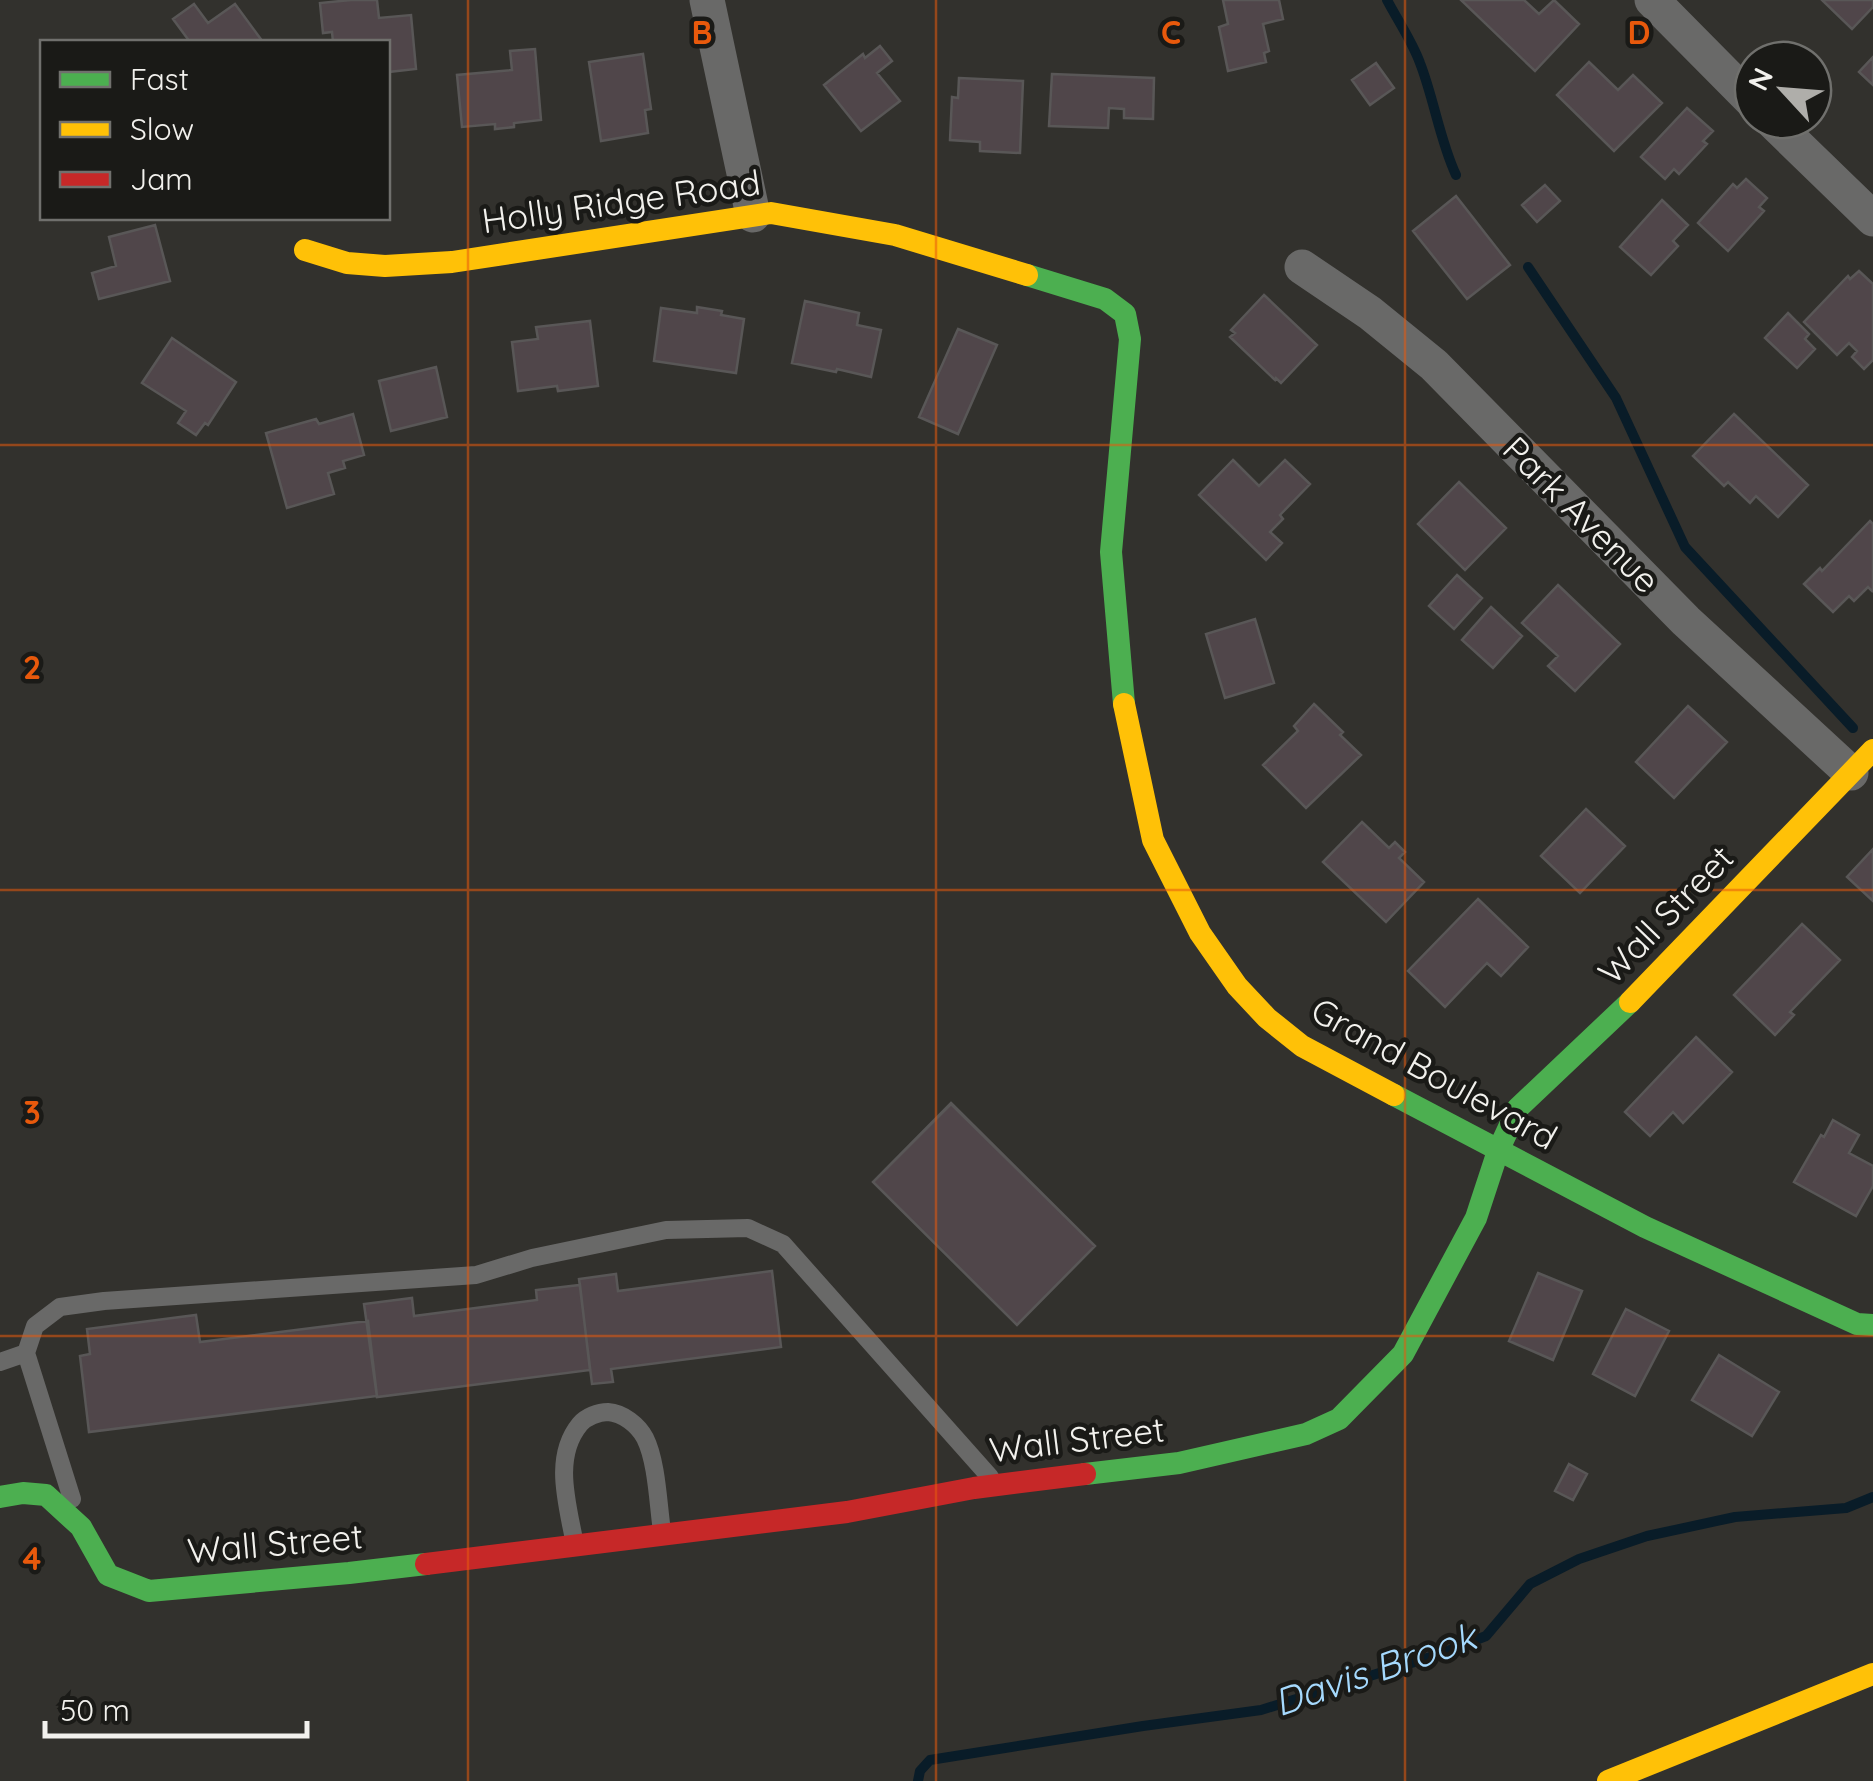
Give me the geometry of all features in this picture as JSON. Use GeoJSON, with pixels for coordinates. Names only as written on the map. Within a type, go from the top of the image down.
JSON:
{"type":"FeatureCollection","features":[{"type":"Feature","properties":{"kind":"main road","name":"Holly Ridge Road"},"geometry":{"type":"LineString","coordinates":[[305,250],[346,263],[385,266],[452,262],[771,213],[895,235],[1105,298],[1125,314],[1130,339],[1128,362]]}},
{"type":"Feature","properties":{"kind":"main road","name":"Grand Boulevard"},"geometry":{"type":"LineString","coordinates":[[1128,362],[1111,552],[1124,709],[1153,840],[1200,933],[1237,986],[1267,1018],[1302,1046],[1498,1152],[1662,1235],[1858,1324],[1873,1326]]}},
{"type":"Feature","properties":{"kind":"main road","name":"Wall Street"},"geometry":{"type":"LineString","coordinates":[[0,1497],[46,1495],[81,1527],[108,1575],[149,1591],[349,1572],[848,1512],[998,1485],[1179,1463],[1306,1434],[1338,1419],[1403,1354],[1476,1218],[1518,1108],[1604,1029],[1862,762]]}},
{"type":"Feature","properties":{"kind":"main road"},"geometry":{"type":"LineString","coordinates":[[1608,1781],[1873,1674]]}},
{"type":"Feature","properties":{"kind":"street"},"geometry":{"type":"LineString","coordinates":[[707,0],[753,215]]}},
{"type":"Feature","properties":{"kind":"street"},"geometry":{"type":"LineString","coordinates":[[1652,0],[1733,82]]}},
{"type":"Feature","properties":{"kind":"street"},"geometry":{"type":"LineString","coordinates":[[1791,140],[1873,219]]}},
{"type":"Feature","properties":{"kind":"street","name":"Park Avenue"},"geometry":{"type":"LineString","coordinates":[[1302,268],[1370,313],[1434,366],[1686,621],[1862,762]]}},
{"type":"Feature","properties":{"kind":"lane"},"geometry":{"type":"LineString","coordinates":[[81,1527],[26,1353],[35,1326],[60,1307],[104,1300],[476,1276],[532,1258],[666,1230],[748,1228],[783,1244],[998,1485]]}},
{"type":"Feature","properties":{"kind":"lane"},"geometry":{"type":"LineString","coordinates":[[0,1362],[26,1353]]}},
{"type":"Feature","properties":{"kind":"lane"},"geometry":{"type":"LineString","coordinates":[[575,1545],[563,1458],[572,1434],[585,1418],[607,1412],[628,1418],[644,1438],[652,1463],[662,1534]]}},
{"type":"Feature","properties":{"kind":"building"},"geometry":{"type":"Polygon","coordinates":[[[377,0],[379,18],[411,15],[416,69],[390,72],[390,40],[333,40],[332,32],[323,33],[320,3],[377,0]]]}},
{"type":"Feature","properties":{"kind":"building"},"geometry":{"type":"Polygon","coordinates":[[[1223,0],[1279,0],[1283,19],[1263,24],[1269,51],[1264,53],[1266,62],[1228,71],[1219,27],[1228,24],[1223,0]]]}},
{"type":"Feature","properties":{"kind":"building"},"geometry":{"type":"Polygon","coordinates":[[[1461,0],[1524,0],[1539,14],[1554,0],[1579,24],[1535,71],[1461,0]]]}},
{"type":"Feature","properties":{"kind":"building"},"geometry":{"type":"Polygon","coordinates":[[[1822,0],[1873,0],[1873,7],[1852,29],[1822,0]]]}},
{"type":"Feature","properties":{"kind":"building"},"geometry":{"type":"Polygon","coordinates":[[[194,4],[208,23],[235,4],[262,40],[189,40],[173,19],[194,4]]]}},
{"type":"Feature","properties":{"kind":"building"},"geometry":{"type":"Polygon","coordinates":[[[880,46],[892,61],[877,73],[900,101],[861,131],[824,85],[863,54],[865,58],[880,46]]]}},
{"type":"Feature","properties":{"kind":"building"},"geometry":{"type":"Polygon","coordinates":[[[535,49],[541,120],[495,129],[495,124],[462,127],[457,75],[512,70],[510,51],[535,49]]]}},
{"type":"Feature","properties":{"kind":"building"},"geometry":{"type":"Polygon","coordinates":[[[643,54],[651,109],[645,110],[648,133],[601,141],[589,62],[643,54]]]}},
{"type":"Feature","properties":{"kind":"building"},"geometry":{"type":"Polygon","coordinates":[[[1873,57],[1873,85],[1859,72],[1873,57]]]}},
{"type":"Feature","properties":{"kind":"building"},"geometry":{"type":"Polygon","coordinates":[[[1589,62],[1618,90],[1633,75],[1662,103],[1614,151],[1557,95],[1589,62]]]}},
{"type":"Feature","properties":{"kind":"building"},"geometry":{"type":"Polygon","coordinates":[[[1376,63],[1394,88],[1370,105],[1352,80],[1376,63]]]}},
{"type":"Feature","properties":{"kind":"building"},"geometry":{"type":"Polygon","coordinates":[[[1052,74],[1154,78],[1153,119],[1124,118],[1124,109],[1109,108],[1108,128],[1049,126],[1052,74]]]}},
{"type":"Feature","properties":{"kind":"building"},"geometry":{"type":"Polygon","coordinates":[[[959,78],[1023,81],[1020,153],[980,151],[980,142],[950,140],[952,97],[958,98],[959,78]]]}},
{"type":"Feature","properties":{"kind":"building"},"geometry":{"type":"Polygon","coordinates":[[[1687,108],[1713,131],[1703,141],[1707,144],[1679,174],[1674,169],[1665,179],[1641,157],[1687,108]]]}},
{"type":"Feature","properties":{"kind":"building"},"geometry":{"type":"Polygon","coordinates":[[[1746,179],[1767,198],[1759,207],[1764,211],[1728,251],[1698,223],[1733,184],[1737,188],[1746,179]]]}},
{"type":"Feature","properties":{"kind":"building"},"geometry":{"type":"Polygon","coordinates":[[[1545,185],[1560,201],[1537,222],[1522,205],[1545,185]]]}},
{"type":"Feature","properties":{"kind":"building"},"geometry":{"type":"Polygon","coordinates":[[[1456,196],[1510,265],[1467,299],[1413,231],[1456,196]]]}},
{"type":"Feature","properties":{"kind":"building"},"geometry":{"type":"Polygon","coordinates":[[[1662,200],[1688,225],[1673,241],[1678,246],[1651,275],[1620,247],[1662,200]]]}},
{"type":"Feature","properties":{"kind":"building"},"geometry":{"type":"Polygon","coordinates":[[[155,225],[170,281],[99,299],[92,273],[116,266],[109,237],[155,225]]]}},
{"type":"Feature","properties":{"kind":"building"},"geometry":{"type":"Polygon","coordinates":[[[1859,271],[1873,284],[1873,360],[1864,369],[1852,357],[1857,351],[1849,343],[1837,355],[1804,322],[1848,276],[1850,279],[1859,271]]]}},
{"type":"Feature","properties":{"kind":"building"},"geometry":{"type":"Polygon","coordinates":[[[1264,295],[1317,345],[1281,383],[1230,337],[1235,333],[1231,330],[1264,295]]]}},
{"type":"Feature","properties":{"kind":"building"},"geometry":{"type":"Polygon","coordinates":[[[805,301],[859,313],[857,325],[881,330],[871,377],[792,363],[805,301]]]}},
{"type":"Feature","properties":{"kind":"building"},"geometry":{"type":"Polygon","coordinates":[[[697,307],[744,319],[736,373],[654,361],[661,308],[697,313],[697,307]]]}},
{"type":"Feature","properties":{"kind":"building"},"geometry":{"type":"Polygon","coordinates":[[[1788,313],[1809,334],[1805,339],[1815,349],[1797,368],[1765,338],[1788,313]]]}},
{"type":"Feature","properties":{"kind":"building"},"geometry":{"type":"Polygon","coordinates":[[[590,321],[598,386],[518,391],[512,342],[538,339],[536,327],[590,321]]]}},
{"type":"Feature","properties":{"kind":"building"},"geometry":{"type":"Polygon","coordinates":[[[958,329],[997,345],[958,434],[919,417],[958,329]]]}},
{"type":"Feature","properties":{"kind":"building"},"geometry":{"type":"Polygon","coordinates":[[[172,338],[236,382],[208,425],[205,423],[196,435],[178,423],[186,411],[142,383],[172,338]]]}},
{"type":"Feature","properties":{"kind":"building"},"geometry":{"type":"Polygon","coordinates":[[[436,367],[447,417],[391,431],[379,381],[436,367]]]}},
{"type":"Feature","properties":{"kind":"building"},"geometry":{"type":"Polygon","coordinates":[[[353,414],[364,455],[343,461],[345,468],[328,473],[334,494],[287,508],[266,433],[316,419],[319,424],[353,414]]]}},
{"type":"Feature","properties":{"kind":"building"},"geometry":{"type":"Polygon","coordinates":[[[1734,414],[1808,485],[1778,517],[1756,496],[1750,503],[1728,482],[1724,486],[1693,456],[1734,414]]]}},
{"type":"Feature","properties":{"kind":"building"},"geometry":{"type":"Polygon","coordinates":[[[1233,460],[1259,486],[1285,460],[1310,484],[1280,515],[1283,519],[1270,532],[1282,543],[1266,560],[1199,495],[1233,460]]]}},
{"type":"Feature","properties":{"kind":"building"},"geometry":{"type":"Polygon","coordinates":[[[1459,482],[1506,528],[1465,570],[1418,524],[1459,482]]]}},
{"type":"Feature","properties":{"kind":"building"},"geometry":{"type":"Polygon","coordinates":[[[1870,521],[1873,589],[1868,587],[1854,601],[1849,596],[1833,612],[1804,584],[1820,568],[1822,571],[1870,521]]]}},
{"type":"Feature","properties":{"kind":"building"},"geometry":{"type":"Polygon","coordinates":[[[1457,575],[1482,598],[1454,629],[1429,606],[1457,575]]]}},
{"type":"Feature","properties":{"kind":"building"},"geometry":{"type":"Polygon","coordinates":[[[1558,585],[1620,644],[1575,691],[1548,666],[1558,656],[1522,623],[1558,585]]]}},
{"type":"Feature","properties":{"kind":"building"},"geometry":{"type":"Polygon","coordinates":[[[1491,607],[1522,636],[1493,668],[1462,640],[1491,607]]]}},
{"type":"Feature","properties":{"kind":"building"},"geometry":{"type":"Polygon","coordinates":[[[1255,619],[1274,683],[1225,698],[1206,634],[1255,619]]]}},
{"type":"Feature","properties":{"kind":"building"},"geometry":{"type":"Polygon","coordinates":[[[1314,704],[1361,755],[1306,808],[1263,765],[1298,731],[1294,726],[1314,704]]]}},
{"type":"Feature","properties":{"kind":"building"},"geometry":{"type":"Polygon","coordinates":[[[1688,706],[1727,742],[1674,798],[1636,762],[1688,706]]]}},
{"type":"Feature","properties":{"kind":"building"},"geometry":{"type":"Polygon","coordinates":[[[1586,809],[1625,846],[1580,893],[1541,856],[1586,809]]]}},
{"type":"Feature","properties":{"kind":"building"},"geometry":{"type":"Polygon","coordinates":[[[1362,822],[1389,848],[1395,842],[1405,852],[1399,858],[1424,882],[1386,922],[1323,862],[1362,822]]]}},
{"type":"Feature","properties":{"kind":"building"},"geometry":{"type":"Polygon","coordinates":[[[1873,849],[1873,901],[1847,877],[1873,849]]]}},
{"type":"Feature","properties":{"kind":"building"},"geometry":{"type":"Polygon","coordinates":[[[1478,899],[1528,947],[1501,976],[1487,963],[1445,1007],[1408,971],[1478,899]]]}},
{"type":"Feature","properties":{"kind":"building"},"geometry":{"type":"Polygon","coordinates":[[[1802,924],[1840,960],[1790,1012],[1794,1015],[1775,1035],[1734,995],[1802,924]]]}},
{"type":"Feature","properties":{"kind":"building"},"geometry":{"type":"Polygon","coordinates":[[[1696,1037],[1732,1072],[1683,1123],[1673,1112],[1650,1136],[1625,1112],[1696,1037]]]}},
{"type":"Feature","properties":{"kind":"building"},"geometry":{"type":"Polygon","coordinates":[[[951,1103],[1095,1246],[1017,1325],[873,1182],[951,1103]]]}},
{"type":"Feature","properties":{"kind":"building"},"geometry":{"type":"Polygon","coordinates":[[[951,1104],[1095,1246],[1017,1325],[873,1182],[951,1104]]]}},
{"type":"Feature","properties":{"kind":"building"},"geometry":{"type":"Polygon","coordinates":[[[1833,1120],[1859,1135],[1849,1153],[1873,1166],[1873,1186],[1856,1216],[1794,1182],[1833,1120]]]}},
{"type":"Feature","properties":{"kind":"building"},"geometry":{"type":"Polygon","coordinates":[[[772,1271],[781,1347],[611,1369],[613,1382],[592,1384],[579,1279],[616,1274],[618,1291],[772,1271]]]}},
{"type":"Feature","properties":{"kind":"building"},"geometry":{"type":"Polygon","coordinates":[[[1538,1273],[1582,1291],[1553,1360],[1509,1341],[1538,1273]]]}},
{"type":"Feature","properties":{"kind":"building"},"geometry":{"type":"Polygon","coordinates":[[[1538,1273],[1582,1291],[1553,1360],[1509,1341],[1538,1273]]]}},
{"type":"Feature","properties":{"kind":"building"},"geometry":{"type":"Polygon","coordinates":[[[580,1285],[590,1370],[377,1397],[364,1304],[412,1298],[414,1316],[537,1300],[536,1290],[580,1285]]]}},
{"type":"Feature","properties":{"kind":"building"},"geometry":{"type":"Polygon","coordinates":[[[1626,1309],[1669,1331],[1635,1396],[1593,1374],[1626,1309]]]}},
{"type":"Feature","properties":{"kind":"building"},"geometry":{"type":"Polygon","coordinates":[[[1626,1309],[1669,1331],[1635,1396],[1593,1374],[1626,1309]]]}},
{"type":"Feature","properties":{"kind":"building"},"geometry":{"type":"Polygon","coordinates":[[[196,1315],[200,1342],[368,1321],[377,1396],[89,1432],[80,1356],[90,1354],[87,1329],[196,1315]]]}},
{"type":"Feature","properties":{"kind":"building"},"geometry":{"type":"Polygon","coordinates":[[[1719,1355],[1779,1392],[1752,1436],[1692,1400],[1719,1355]]]}},
{"type":"Feature","properties":{"kind":"building"},"geometry":{"type":"Polygon","coordinates":[[[1719,1355],[1779,1392],[1752,1436],[1692,1400],[1719,1355]]]}},
{"type":"Feature","properties":{"kind":"building"},"geometry":{"type":"Polygon","coordinates":[[[1569,1464],[1587,1474],[1573,1500],[1555,1491],[1569,1464]]]}},
{"type":"Feature","properties":{"kind":"waterway"},"geometry":{"type":"LineString","coordinates":[[1387,0],[1420,63],[1456,175]]}},
{"type":"Feature","properties":{"kind":"waterway"},"geometry":{"type":"LineString","coordinates":[[1528,267],[1616,398],[1685,547],[1853,728]]}},
{"type":"Feature","properties":{"kind":"waterway","name":"Davis Brook"},"geometry":{"type":"LineString","coordinates":[[918,1781],[920,1771],[930,1760],[1261,1710],[1486,1636],[1530,1584],[1579,1559],[1647,1536],[1735,1517],[1846,1508],[1873,1497]]}},
{"type":"Feature","properties":{"kind":"traffic: fast"},"geometry":{"type":"LineString","coordinates":[[1027,275],[1105,299],[1125,314],[1130,339],[1111,552],[1124,704]]}},
{"type":"Feature","properties":{"kind":"traffic: fast"},"geometry":{"type":"LineString","coordinates":[[1085,1474],[1179,1463],[1306,1434],[1339,1419],[1403,1354],[1476,1218],[1498,1151],[1518,1108],[1630,1002]]}},
{"type":"Feature","properties":{"kind":"traffic: fast"},"geometry":{"type":"LineString","coordinates":[[1394,1095],[1645,1227],[1857,1324],[1873,1325]]}},
{"type":"Feature","properties":{"kind":"traffic: fast"},"geometry":{"type":"LineString","coordinates":[[0,1497],[46,1495],[81,1527],[108,1575],[149,1591],[426,1564]]}},
{"type":"Feature","properties":{"kind":"traffic: slow"},"geometry":{"type":"LineString","coordinates":[[305,250],[347,263],[385,266],[452,262],[771,213],[895,235],[1027,275]]}},
{"type":"Feature","properties":{"kind":"traffic: slow"},"geometry":{"type":"LineString","coordinates":[[1124,704],[1153,840],[1200,933],[1237,986],[1267,1018],[1302,1046],[1394,1095]]}},
{"type":"Feature","properties":{"kind":"traffic: slow"},"geometry":{"type":"LineString","coordinates":[[1630,1002],[1873,750]]}},
{"type":"Feature","properties":{"kind":"traffic: slow"},"geometry":{"type":"LineString","coordinates":[[1608,1781],[1873,1674]]}},
{"type":"Feature","properties":{"kind":"traffic: jam"},"geometry":{"type":"LineString","coordinates":[[426,1564],[847,1512],[974,1488],[1085,1474]]}}]}
